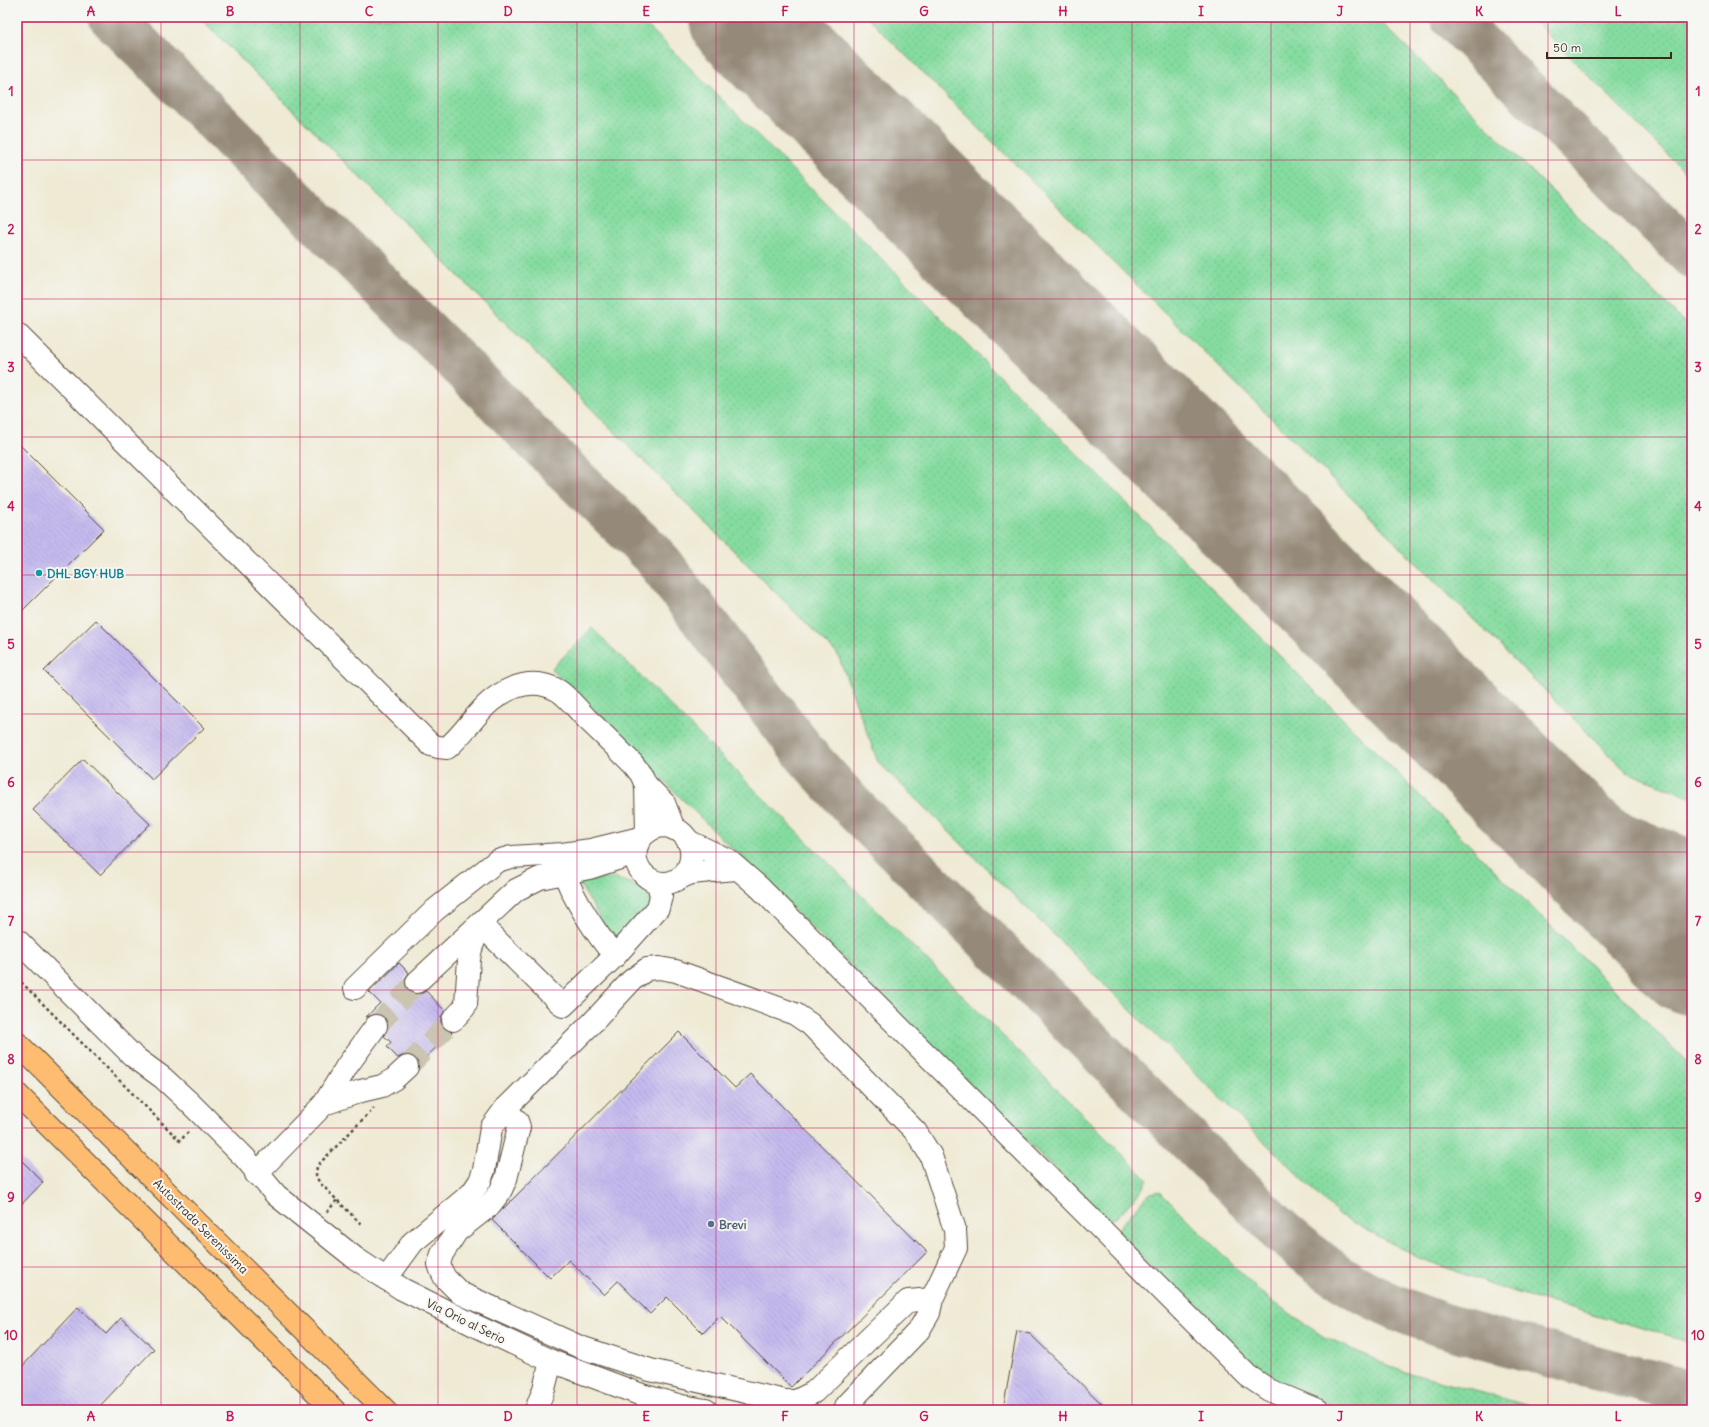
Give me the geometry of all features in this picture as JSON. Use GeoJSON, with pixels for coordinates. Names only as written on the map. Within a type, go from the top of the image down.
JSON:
{"type":"FeatureCollection","features":[{"type":"Feature","properties":{"kind":"highway","name":"Autostrada Serenissima"},"geometry":{"type":"LineString","coordinates":[[17,1043],[385,1410]]}},
{"type":"Feature","properties":{"kind":"highway"},"geometry":{"type":"LineString","coordinates":[[17,1094],[334,1410]]}},
{"type":"Feature","properties":{"kind":"street"},"geometry":{"type":"LineString","coordinates":[[17,334],[431,745],[447,748],[491,701],[518,685],[530,683],[544,684],[560,692],[633,764],[641,774],[646,785],[664,803],[681,835],[691,849],[692,858],[689,868],[684,875]]}},
{"type":"Feature","properties":{"kind":"street"},"geometry":{"type":"LineString","coordinates":[[480,924],[563,1006],[615,956],[658,908],[661,896],[645,856],[646,785]]}},
{"type":"Feature","properties":{"kind":"street"},"geometry":{"type":"LineString","coordinates":[[645,856],[656,828],[665,826],[728,860],[759,887],[1248,1376],[1270,1390],[1317,1410]]}},
{"type":"Feature","properties":{"kind":"street"},"geometry":{"type":"LineString","coordinates":[[355,988],[435,910],[497,861],[510,857],[562,854],[591,850],[645,856],[667,883],[684,875],[707,871],[738,869]]}},
{"type":"Feature","properties":{"kind":"street"},"geometry":{"type":"LineString","coordinates":[[417,982],[516,890],[540,878],[589,868],[610,860],[645,856]]}},
{"type":"Feature","properties":{"kind":"street"},"geometry":{"type":"LineString","coordinates":[[480,873],[502,870],[521,870],[531,872],[540,878]]}},
{"type":"Feature","properties":{"kind":"street"},"geometry":{"type":"LineString","coordinates":[[565,873],[567,883],[604,943],[615,956]]}},
{"type":"Feature","properties":{"kind":"street"},"geometry":{"type":"LineString","coordinates":[[453,1020],[466,1004],[469,959],[480,924]]}},
{"type":"Feature","properties":{"kind":"street"},"geometry":{"type":"LineString","coordinates":[[17,940],[133,1056],[163,1078],[190,1103],[244,1158],[256,1174]]}},
{"type":"Feature","properties":{"kind":"street"},"geometry":{"type":"LineString","coordinates":[[17,956],[138,1077],[169,1097],[237,1162],[256,1174]]}},
{"type":"Feature","properties":{"kind":"street"},"geometry":{"type":"LineString","coordinates":[[386,1279],[413,1242],[472,1193],[484,1170],[491,1128],[505,1109],[593,1022],[632,980],[647,969],[659,968],[676,971],[795,1014],[810,1024],[916,1132],[931,1156],[955,1230],[956,1248],[932,1299],[929,1313],[919,1330],[851,1401],[845,1410]]}},
{"type":"Feature","properties":{"kind":"street"},"geometry":{"type":"LineString","coordinates":[[256,1174],[324,1104],[347,1066],[376,1026]]}},
{"type":"Feature","properties":{"kind":"street"},"geometry":{"type":"LineString","coordinates":[[324,1104],[361,1091],[382,1086],[394,1079],[406,1067]]}},
{"type":"Feature","properties":{"kind":"street"},"geometry":{"type":"LineString","coordinates":[[505,1109],[517,1120],[518,1127],[506,1179],[489,1206],[457,1231],[442,1254],[439,1264],[448,1282],[460,1293],[580,1347],[650,1370],[785,1401],[796,1401],[814,1392],[908,1301],[932,1299]]}},
{"type":"Feature","properties":{"kind":"street","name":"Via Orio al Serio"},"geometry":{"type":"LineString","coordinates":[[256,1174],[276,1196],[314,1227],[402,1289],[551,1361],[642,1395],[682,1406],[706,1410]]}},
{"type":"Feature","properties":{"kind":"street"},"geometry":{"type":"LineString","coordinates":[[536,1410],[544,1389],[551,1361]]}},
{"type":"Feature","properties":{"kind":"path"},"geometry":{"type":"LineString","coordinates":[[17,978],[180,1141],[190,1130]]}},
{"type":"Feature","properties":{"kind":"path"},"geometry":{"type":"LineString","coordinates":[[361,1224],[318,1182],[316,1175],[317,1166],[374,1108]]}},
{"type":"Feature","properties":{"kind":"path"},"geometry":{"type":"LineString","coordinates":[[323,1216],[337,1200]]}},
{"type":"Feature","properties":{"kind":"green space"},"geometry":{"type":"Polygon","coordinates":[[[199,17],[639,17],[1692,1067],[1692,1342],[1511,1291],[1419,1258],[1339,1215],[878,762],[838,655],[199,17]]]}},
{"type":"Feature","properties":{"kind":"green space"},"geometry":{"type":"Polygon","coordinates":[[[867,17],[1376,17],[1692,330],[1692,798],[1627,772],[867,17]]]}},
{"type":"Feature","properties":{"kind":"green space"},"geometry":{"type":"Polygon","coordinates":[[[1530,17],[1685,17],[1692,24],[1692,179],[1530,17]]]}},
{"type":"Feature","properties":{"kind":"green space"},"geometry":{"type":"Polygon","coordinates":[[[592,628],[1148,1180],[1143,1189],[1116,1218],[1106,1220],[551,669],[592,628]]]}},
{"type":"Feature","properties":{"kind":"green space"},"geometry":{"type":"Polygon","coordinates":[[[611,878],[622,880],[641,889],[646,894],[651,904],[614,942],[579,883],[581,881],[611,878]]]}},
{"type":"Feature","properties":{"kind":"green space"},"geometry":{"type":"Polygon","coordinates":[[[1159,1191],[1259,1291],[1324,1337],[1402,1371],[1545,1410],[1348,1410],[1321,1403],[1278,1383],[1250,1363],[1117,1234],[1120,1226],[1147,1196],[1151,1193],[1159,1191]]]}},
{"type":"Feature","properties":{"kind":"building","name":"DHL BGY HUB"},"geometry":{"type":"Polygon","coordinates":[[[17,442],[104,529],[17,616],[17,442]]]}},
{"type":"Feature","properties":{"kind":"building"},"geometry":{"type":"Polygon","coordinates":[[[96,620],[204,728],[152,779],[44,671],[96,620]]]}},
{"type":"Feature","properties":{"kind":"building"},"geometry":{"type":"Polygon","coordinates":[[[83,759],[150,824],[100,875],[33,810],[83,759]]]}},
{"type":"Feature","properties":{"kind":"building"},"geometry":{"type":"Polygon","coordinates":[[[399,963],[409,973],[405,979],[405,985],[408,990],[414,994],[420,994],[426,991],[445,1011],[441,1017],[441,1024],[445,1029],[452,1032],[419,1064],[416,1058],[410,1055],[404,1055],[398,1058],[387,1047],[391,1042],[384,1036],[388,1027],[388,1021],[384,1016],[377,1014],[366,1017],[380,1003],[369,992],[399,963]]]}},
{"type":"Feature","properties":{"kind":"building"},"geometry":{"type":"Polygon","coordinates":[[[679,1032],[735,1088],[750,1074],[927,1252],[791,1387],[720,1316],[703,1333],[667,1297],[650,1314],[618,1281],[604,1295],[569,1260],[550,1278],[492,1220],[679,1032]]]}},
{"type":"Feature","properties":{"kind":"building"},"geometry":{"type":"Polygon","coordinates":[[[17,1156],[43,1182],[17,1209],[17,1156]]]}},
{"type":"Feature","properties":{"kind":"building"},"geometry":{"type":"Polygon","coordinates":[[[78,1307],[106,1334],[121,1318],[154,1349],[96,1410],[17,1410],[17,1372],[78,1307]]]}},
{"type":"Feature","properties":{"kind":"building"},"geometry":{"type":"Polygon","coordinates":[[[1017,1331],[1030,1334],[1108,1410],[1003,1410],[1017,1331]]]}},
{"type":"Feature","properties":{"kind":"taxiway"},"geometry":{"type":"LineString","coordinates":[[111,17],[655,557],[807,756],[855,809],[1282,1232],[1338,1277],[1368,1294],[1412,1314],[1481,1337],[1692,1393]]}},
{"type":"Feature","properties":{"kind":"taxiway"},"geometry":{"type":"LineString","coordinates":[[1452,17],[1692,256]]}},
{"type":"Feature","properties":{"kind":"taxiway"},"geometry":{"type":"LineString","coordinates":[[1464,732],[1582,814],[1611,830],[1692,862]]}},
{"type":"Feature","properties":{"kind":"runway"},"geometry":{"type":"LineString","coordinates":[[745,17],[1692,959]]}},
{"type":"Feature","properties":{"kind":"tunnel"},"geometry":{"type":"LineString","coordinates":[[376,1026],[417,982]]}},
{"type":"Feature","properties":{"kind":"tunnel"},"geometry":{"type":"LineString","coordinates":[[407,1067],[453,1020]]}},
{"type":"Feature","properties":{"kind":"place","name":"DHL BGY HUB"},"geometry":{"type":"Point","coordinates":[39,573]}},
{"type":"Feature","properties":{"kind":"place","name":"Brevi"},"geometry":{"type":"Point","coordinates":[711,1224]}}]}
